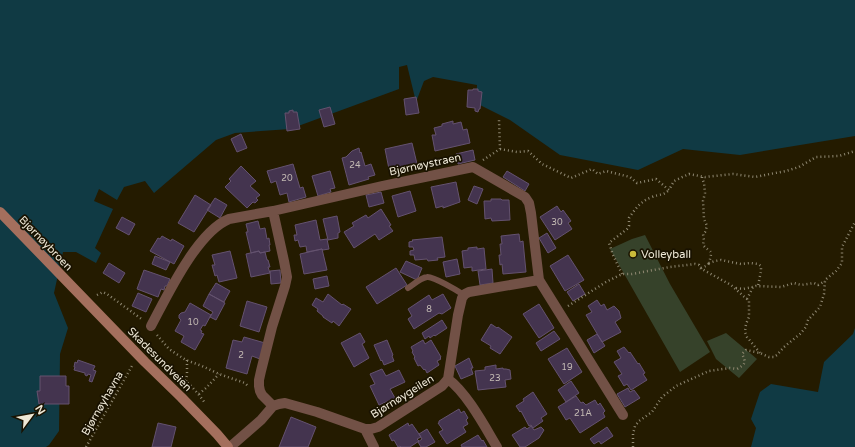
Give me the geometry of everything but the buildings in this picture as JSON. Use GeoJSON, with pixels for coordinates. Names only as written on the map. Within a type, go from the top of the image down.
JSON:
{"type":"FeatureCollection","features":[{"type":"Feature","properties":{"kind":"street","name":"Bjørnøystraen"},"geometry":{"type":"LineString","coordinates":[[151,326],[200,243],[213,230],[230,219],[273,211],[473,166],[525,197],[532,213],[539,280],[624,415]]}},
{"type":"Feature","properties":{"kind":"street"},"geometry":{"type":"LineString","coordinates":[[229,447],[261,420],[273,406],[262,395],[259,386],[260,371],[285,286],[286,277],[273,211]]}},
{"type":"Feature","properties":{"kind":"street","name":"Bjørnøybroen"},"geometry":{"type":"LineString","coordinates":[[0,212],[75,290]]}},
{"type":"Feature","properties":{"kind":"street"},"geometry":{"type":"LineString","coordinates":[[464,296],[469,292],[477,290],[539,280]]}},
{"type":"Feature","properties":{"kind":"street","name":"Skadesundveien"},"geometry":{"type":"LineString","coordinates":[[75,290],[229,447]]}},
{"type":"Feature","properties":{"kind":"street","name":"Bjørnøygeilen"},"geometry":{"type":"LineString","coordinates":[[273,406],[285,403],[294,405],[371,430],[378,426],[442,386],[448,379],[458,315],[462,298],[464,296]]}},
{"type":"Feature","properties":{"kind":"street","name":"Bjørnøygeilen"},"geometry":{"type":"LineString","coordinates":[[448,379],[454,383],[472,407],[497,447]]}},
{"type":"Feature","properties":{"kind":"street","name":"Bjørnøygeilen"},"geometry":{"type":"LineString","coordinates":[[366,429],[374,447]]}},
{"type":"Feature","properties":{"kind":"lane"},"geometry":{"type":"LineString","coordinates":[[408,288],[424,278],[430,277],[458,291],[464,296]]}},
{"type":"Feature","properties":{"kind":"path"},"geometry":{"type":"LineString","coordinates":[[499,120],[500,149]]}},
{"type":"Feature","properties":{"kind":"path"},"geometry":{"type":"LineString","coordinates":[[473,166],[500,149],[518,152],[528,151],[542,164],[571,178],[592,169],[598,174],[606,171],[630,177],[637,183],[656,179],[669,190]]}},
{"type":"Feature","properties":{"kind":"path"},"geometry":{"type":"LineString","coordinates":[[622,274],[609,243],[627,229],[629,226],[629,218],[640,203],[665,193],[674,182],[690,174],[705,177],[733,174],[755,176],[770,174],[799,167],[816,157],[839,156],[855,151]]}},
{"type":"Feature","properties":{"kind":"path"},"geometry":{"type":"LineString","coordinates":[[702,176],[705,193],[703,201],[704,219],[707,226],[703,234],[703,245],[710,250],[710,263]]}},
{"type":"Feature","properties":{"kind":"path"},"geometry":{"type":"LineString","coordinates":[[735,288],[743,289],[758,286],[781,287],[794,283],[801,285],[814,283],[818,285],[836,271],[842,263],[842,247],[855,222]]}},
{"type":"Feature","properties":{"kind":"path"},"geometry":{"type":"LineString","coordinates":[[700,268],[715,261],[722,260],[741,264],[758,264],[761,266],[758,286]]}},
{"type":"Feature","properties":{"kind":"path"},"geometry":{"type":"LineString","coordinates":[[559,313],[606,282],[622,274],[632,274],[670,266],[695,264],[699,265],[700,268],[720,278],[735,288],[749,301],[749,317],[745,332],[746,337],[760,353]]}},
{"type":"Feature","properties":{"kind":"path"},"geometry":{"type":"LineString","coordinates":[[633,447],[633,434],[635,426],[639,421],[652,412],[662,397],[676,386],[709,371],[730,368],[737,369],[744,363],[745,360],[742,354],[746,350],[760,353],[769,357],[774,357],[806,327],[808,320],[820,307],[824,294],[825,280]]}},
{"type":"Feature","properties":{"kind":"path"},"geometry":{"type":"LineString","coordinates":[[747,300],[752,287]]}},
{"type":"Feature","properties":{"kind":"path"},"geometry":{"type":"LineString","coordinates":[[96,295],[103,292],[107,294],[151,326],[169,349],[186,360],[245,383],[260,391]]}},
{"type":"Feature","properties":{"kind":"path"},"geometry":{"type":"LineString","coordinates":[[186,360],[186,381]]}},
{"type":"Feature","properties":{"kind":"path","name":"Bjørnøyhavna"},"geometry":{"type":"LineString","coordinates":[[86,447],[132,366]]}},
{"type":"Feature","properties":{"kind":"path"},"geometry":{"type":"LineString","coordinates":[[199,394],[219,374]]}},
{"type":"Feature","properties":{"kind":"green space"},"geometry":{"type":"Polygon","coordinates":[[[645,235],[670,284],[710,352],[680,372],[610,249],[645,235]]]}},
{"type":"Feature","properties":{"kind":"green space"},"geometry":{"type":"Polygon","coordinates":[[[726,333],[757,359],[739,378],[716,359],[707,341],[726,333]]]}},
{"type":"Feature","properties":{"kind":"water"},"geometry":{"type":"Polygon","coordinates":[[[0,0],[855,0],[855,136],[740,155],[683,149],[638,170],[560,155],[510,120],[476,103],[477,85],[433,77],[424,81],[416,102],[407,65],[399,67],[399,89],[290,129],[235,133],[216,140],[154,193],[145,181],[124,187],[117,200],[99,189],[94,201],[113,209],[95,248],[101,253],[96,263],[76,252],[63,252],[54,293],[68,328],[60,354],[59,431],[46,447],[0,447],[0,0]]]}},
{"type":"Feature","properties":{"kind":"water"},"geometry":{"type":"Polygon","coordinates":[[[855,328],[855,447],[751,447],[756,428],[751,419],[760,392],[771,384],[818,392],[824,362],[853,334],[855,328]]]}},
{"type":"Feature","properties":{"kind":"place","name":"Volleyball"},"geometry":{"type":"Point","coordinates":[633,254]}}]}
